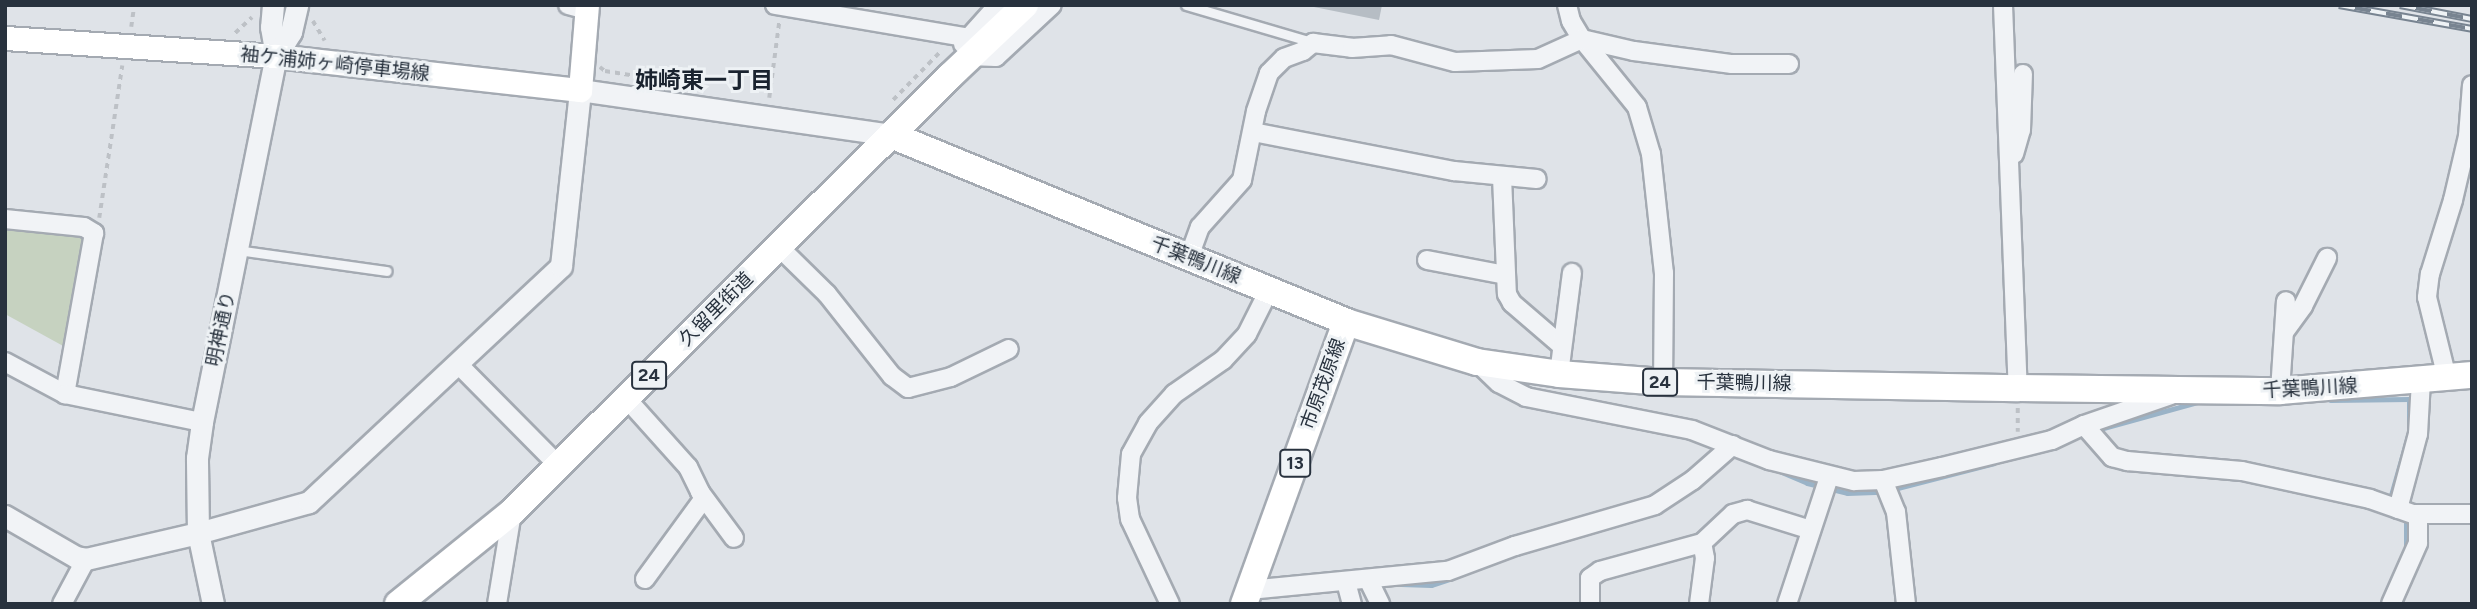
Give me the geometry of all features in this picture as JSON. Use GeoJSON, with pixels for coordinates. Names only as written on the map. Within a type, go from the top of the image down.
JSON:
{"type":"FeatureCollection","features":[{"type":"Feature","properties":{"kind":"main road"},"geometry":{"type":"LineString","coordinates":[[579,90],[581,7]]}},
{"type":"Feature","properties":{"kind":"main road","name":"久留里街道"},"geometry":{"type":"LineString","coordinates":[[398,604],[512,512],[938,88],[968,44],[1014,8]]}},
{"type":"Feature","properties":{"kind":"main road","name":"袖ケ浦姉ヶ崎停車場線"},"geometry":{"type":"LineString","coordinates":[[5,38],[276,57],[579,90]]}},
{"type":"Feature","properties":{"kind":"main road","name":"千葉鴨川線"},"geometry":{"type":"LineString","coordinates":[[891,135],[1346,322],[1476,362],[1559,374],[1663,382],[2018,388],[2280,391],[2447,378]]}},
{"type":"Feature","properties":{"kind":"main road","name":"市原茂原線"},"geometry":{"type":"LineString","coordinates":[[1243,600],[1346,322]]}},
{"type":"Feature","properties":{"kind":"street","name":"明神通り"},"geometry":{"type":"LineString","coordinates":[[273,5],[271,27],[276,57]]}},
{"type":"Feature","properties":{"kind":"street"},"geometry":{"type":"LineString","coordinates":[[779,6],[968,44],[996,57],[1052,5]]}},
{"type":"Feature","properties":{"kind":"street"},"geometry":{"type":"LineString","coordinates":[[1567,5],[1571,21],[1582,39],[1637,107],[1651,153],[1664,273],[1663,382]]}},
{"type":"Feature","properties":{"kind":"street"},"geometry":{"type":"LineString","coordinates":[[2003,5],[2018,388]]}},
{"type":"Feature","properties":{"kind":"street","name":"明神通り"},"geometry":{"type":"LineString","coordinates":[[213,604],[198,533],[197,458],[202,422],[276,57],[306,9]]}},
{"type":"Feature","properties":{"kind":"street"},"geometry":{"type":"LineString","coordinates":[[1189,257],[1200,227],[1242,180],[1256,111],[1269,72],[1284,58],[1303,51],[1313,43],[1352,48],[1391,45],[1455,62],[1538,59],[1582,39],[1634,51],[1732,64],[1789,64]]}},
{"type":"Feature","properties":{"kind":"street"},"geometry":{"type":"LineString","coordinates":[[2009,169],[2021,130],[2023,74]]}},
{"type":"Feature","properties":{"kind":"street"},"geometry":{"type":"LineString","coordinates":[[2398,509],[2418,434],[2447,378],[2427,297],[2430,274],[2453,200],[2468,136],[2472,85]]}},
{"type":"Feature","properties":{"kind":"street"},"geometry":{"type":"LineString","coordinates":[[5,516],[76,557],[86,559],[198,533],[309,502],[561,266],[579,90],[891,135]]}},
{"type":"Feature","properties":{"kind":"street"},"geometry":{"type":"LineString","coordinates":[[1253,132],[1454,171],[1537,179]]}},
{"type":"Feature","properties":{"kind":"street"},"geometry":{"type":"LineString","coordinates":[[1502,177],[1507,294],[1512,303],[1562,346]]}},
{"type":"Feature","properties":{"kind":"street"},"geometry":{"type":"LineString","coordinates":[[5,219],[84,227],[94,233],[65,394]]}},
{"type":"Feature","properties":{"kind":"street"},"geometry":{"type":"LineString","coordinates":[[779,247],[827,294],[892,376],[908,388],[951,377],[1009,349]]}},
{"type":"Feature","properties":{"kind":"street"},"geometry":{"type":"LineString","coordinates":[[2284,331],[2303,306],[2327,258]]}},
{"type":"Feature","properties":{"kind":"street"},"geometry":{"type":"LineString","coordinates":[[1427,260],[1506,275]]}},
{"type":"Feature","properties":{"kind":"street"},"geometry":{"type":"LineString","coordinates":[[1559,374],[1572,273]]}},
{"type":"Feature","properties":{"kind":"street"},"geometry":{"type":"LineString","coordinates":[[1170,604],[1130,519],[1127,498],[1131,454],[1148,424],[1174,394],[1223,360],[1247,334],[1269,290]]}},
{"type":"Feature","properties":{"kind":"street"},"geometry":{"type":"LineString","coordinates":[[2280,391],[2286,302]]}},
{"type":"Feature","properties":{"kind":"street"},"geometry":{"type":"LineString","coordinates":[[5,362],[65,394],[202,422]]}},
{"type":"Feature","properties":{"kind":"street"},"geometry":{"type":"LineString","coordinates":[[1476,362],[1499,383],[1526,397],[1692,430],[1769,460],[1829,477],[1854,481],[1883,480],[2052,440],[2084,425],[2188,390]]}},
{"type":"Feature","properties":{"kind":"street"},"geometry":{"type":"LineString","coordinates":[[458,364],[558,465]]}},
{"type":"Feature","properties":{"kind":"street"},"geometry":{"type":"LineString","coordinates":[[626,398],[688,467],[704,498],[734,538]]}},
{"type":"Feature","properties":{"kind":"street"},"geometry":{"type":"LineString","coordinates":[[2084,425],[2112,457],[2127,461],[2242,471],[2306,484],[2418,514],[2472,514]]}},
{"type":"Feature","properties":{"kind":"street"},"geometry":{"type":"LineString","coordinates":[[1243,600],[1367,579],[1448,571],[1515,546],[1655,505],[1693,480],[1733,445]]}},
{"type":"Feature","properties":{"kind":"street"},"geometry":{"type":"LineString","coordinates":[[1787,604],[1829,477]]}},
{"type":"Feature","properties":{"kind":"street"},"geometry":{"type":"LineString","coordinates":[[1883,480],[1896,512],[1906,604]]}},
{"type":"Feature","properties":{"kind":"street"},"geometry":{"type":"LineString","coordinates":[[645,579],[704,498]]}},
{"type":"Feature","properties":{"kind":"street"},"geometry":{"type":"LineString","coordinates":[[1590,604],[1590,578],[1600,571],[1702,543],[1733,514],[1747,510],[1811,530]]}},
{"type":"Feature","properties":{"kind":"street"},"geometry":{"type":"LineString","coordinates":[[497,604],[512,512]]}},
{"type":"Feature","properties":{"kind":"street"},"geometry":{"type":"LineString","coordinates":[[2391,604],[2418,543],[2418,514]]}},
{"type":"Feature","properties":{"kind":"street"},"geometry":{"type":"LineString","coordinates":[[1699,604],[1705,558],[1702,543]]}},
{"type":"Feature","properties":{"kind":"street"},"geometry":{"type":"LineString","coordinates":[[62,604],[86,559]]}},
{"type":"Feature","properties":{"kind":"street"},"geometry":{"type":"LineString","coordinates":[[1367,579],[1380,604]]}},
{"type":"Feature","properties":{"kind":"street"},"geometry":{"type":"LineString","coordinates":[[1346,582],[1352,604]]}},
{"type":"Feature","properties":{"kind":"lane"},"geometry":{"type":"LineString","coordinates":[[1186,5],[1313,43]]}},
{"type":"Feature","properties":{"kind":"lane"},"geometry":{"type":"LineString","coordinates":[[237,250],[387,271]]}},
{"type":"Feature","properties":{"kind":"path"},"geometry":{"type":"LineString","coordinates":[[130,29],[134,5]]}},
{"type":"Feature","properties":{"kind":"path"},"geometry":{"type":"LineString","coordinates":[[779,6],[769,98],[781,100]]}},
{"type":"Feature","properties":{"kind":"path"},"geometry":{"type":"LineString","coordinates":[[306,9],[322,39],[329,42]]}},
{"type":"Feature","properties":{"kind":"path"},"geometry":{"type":"LineString","coordinates":[[889,104],[968,44]]}},
{"type":"Feature","properties":{"kind":"path"},"geometry":{"type":"LineString","coordinates":[[593,61],[606,71],[673,83]]}},
{"type":"Feature","properties":{"kind":"path"},"geometry":{"type":"LineString","coordinates":[[94,233],[122,66]]}},
{"type":"Feature","properties":{"kind":"path"},"geometry":{"type":"LineString","coordinates":[[2018,388],[2018,448]]}},
{"type":"Feature","properties":{"kind":"green space"},"geometry":{"type":"Polygon","coordinates":[[[5,226],[79,235],[84,241],[65,347],[5,314],[5,226]]]}},
{"type":"Feature","properties":{"kind":"building"},"geometry":{"type":"Polygon","coordinates":[[[1304,5],[1382,5],[1379,20],[1304,5]]]}},
{"type":"Feature","properties":{"kind":"waterway"},"geometry":{"type":"LineString","coordinates":[[2330,400],[2409,399],[2409,432],[2391,495],[2395,503]]}},
{"type":"Feature","properties":{"kind":"waterway"},"geometry":{"type":"LineString","coordinates":[[2096,430],[2198,402]]}},
{"type":"Feature","properties":{"kind":"waterway"},"geometry":{"type":"LineString","coordinates":[[1777,470],[1807,483],[1847,493],[1882,492],[1994,463]]}},
{"type":"Feature","properties":{"kind":"waterway"},"geometry":{"type":"LineString","coordinates":[[2402,514],[2406,522],[2406,552]]}},
{"type":"Feature","properties":{"kind":"waterway"},"geometry":{"type":"LineString","coordinates":[[1401,584],[1431,585],[1453,578]]}},
{"type":"Feature","properties":{"kind":"railway"},"geometry":{"type":"LineString","coordinates":[[2339,5],[2472,29]]}},
{"type":"Feature","properties":{"kind":"railway"},"geometry":{"type":"LineString","coordinates":[[2400,5],[2472,19]]}},
{"type":"Feature","properties":{"kind":"district","name":"姉崎東一丁目"},"geometry":{"type":"Point","coordinates":[704,80]}}]}
